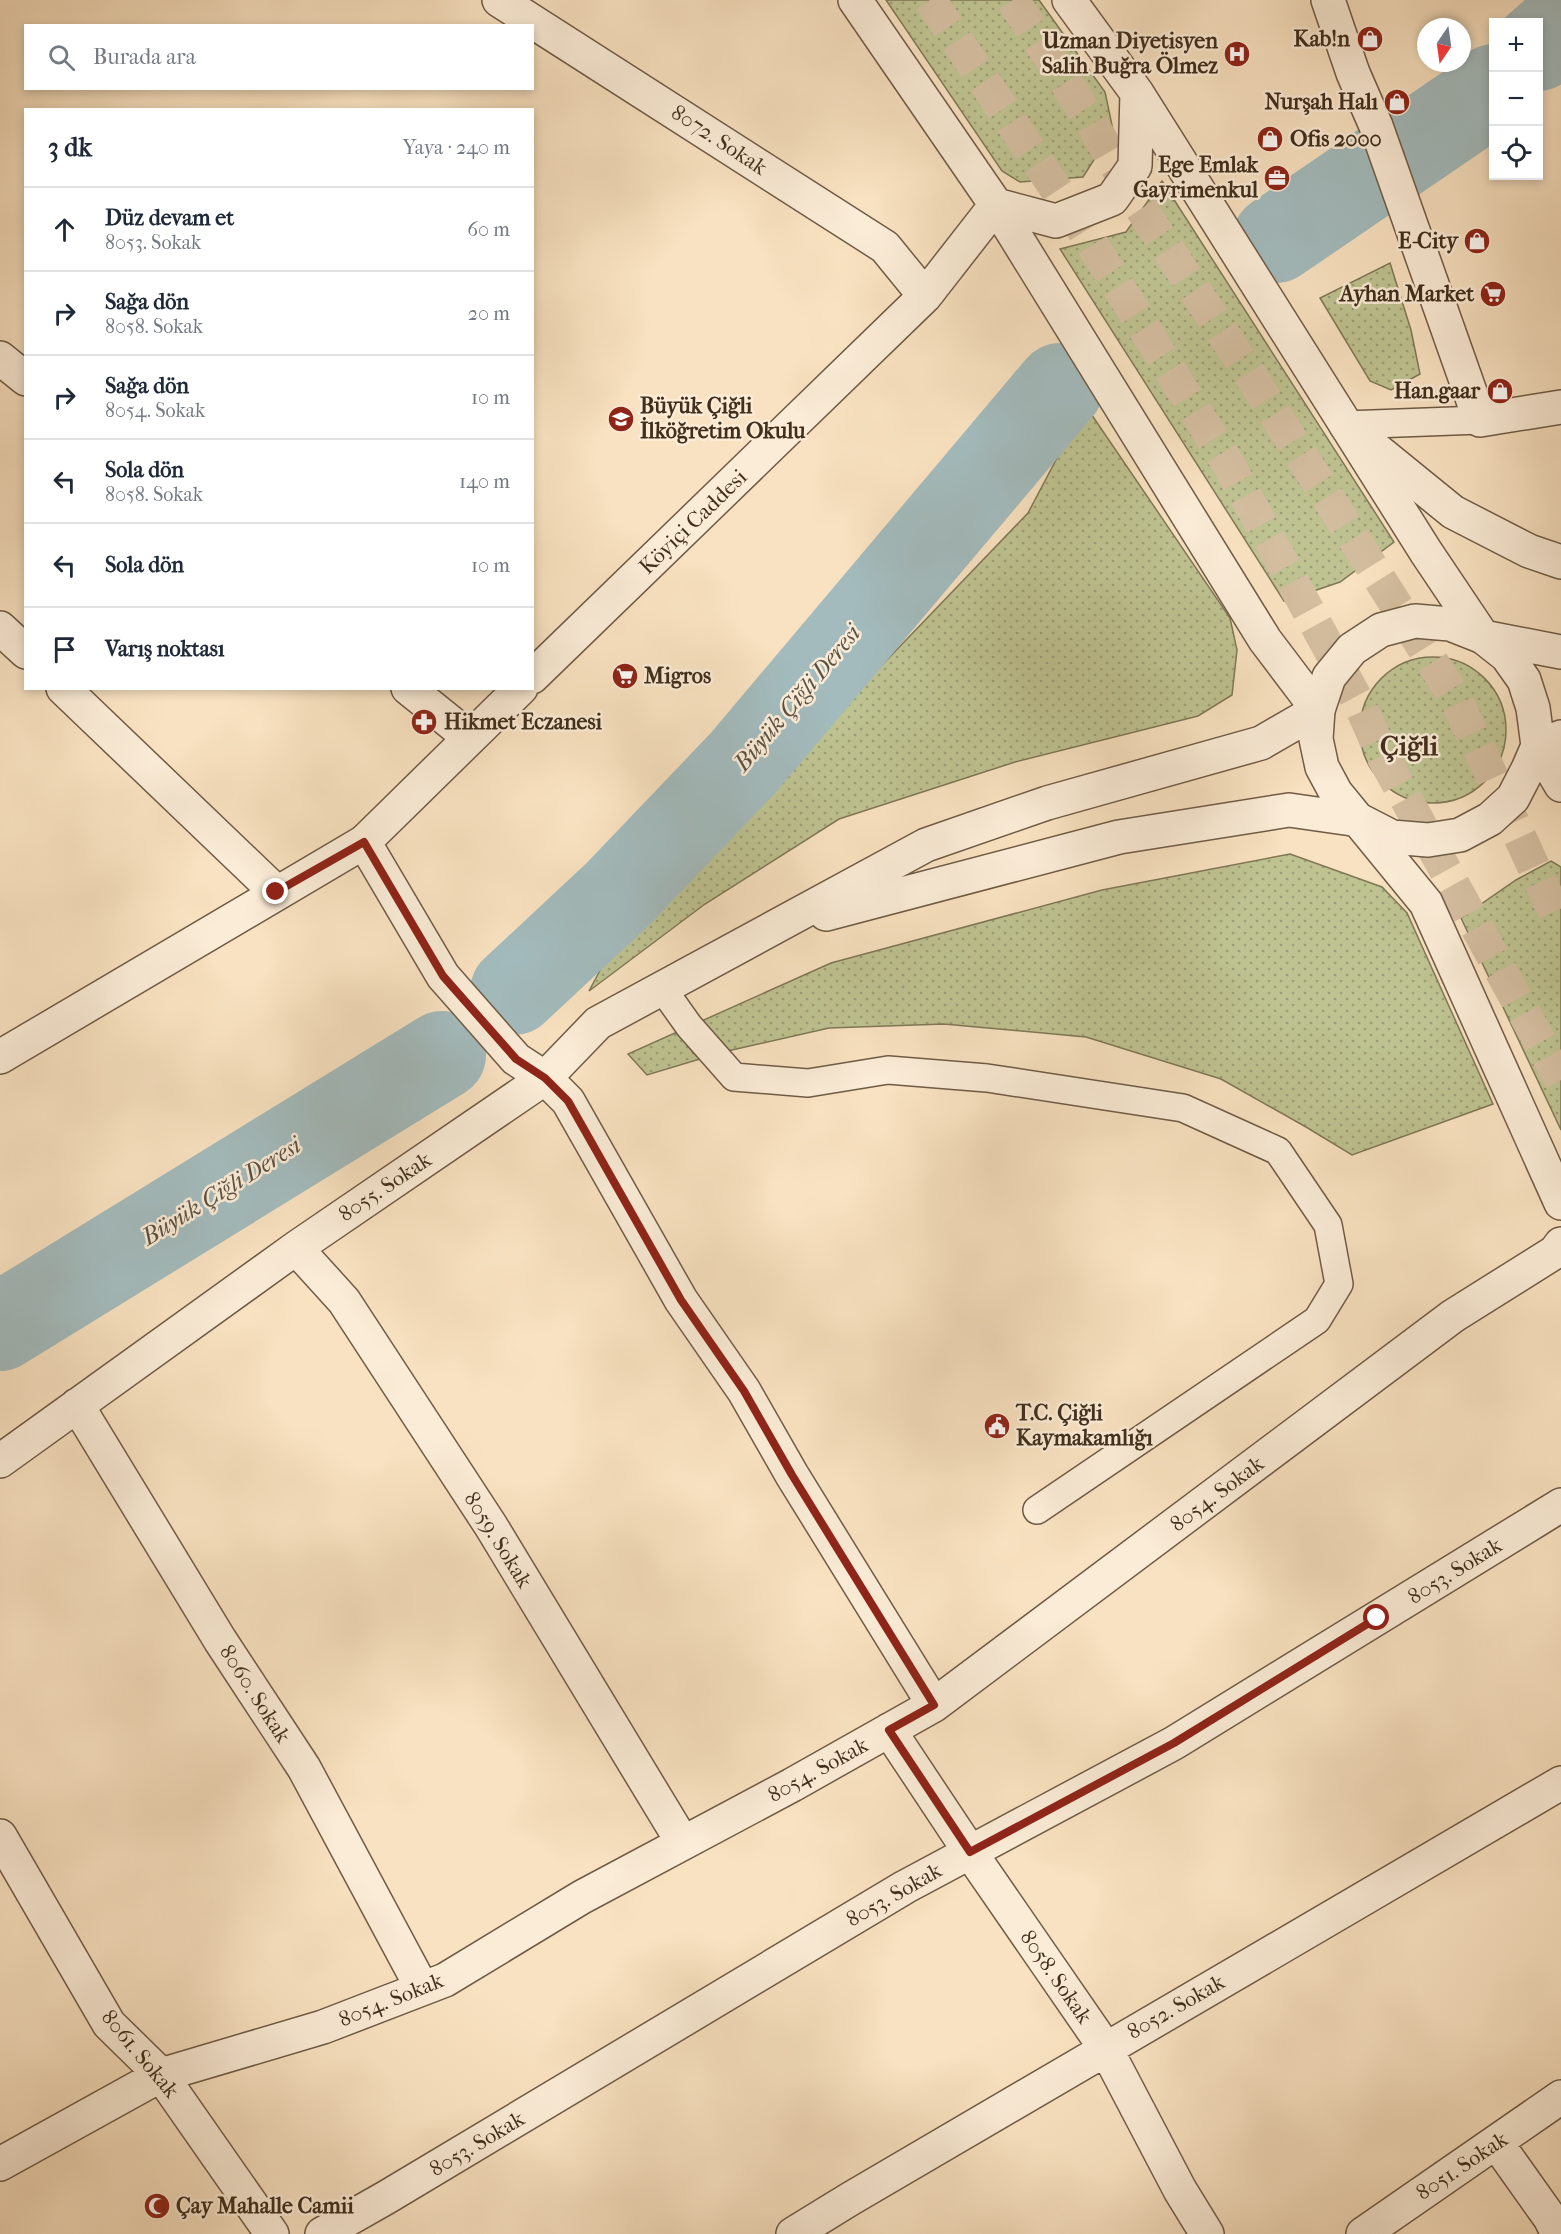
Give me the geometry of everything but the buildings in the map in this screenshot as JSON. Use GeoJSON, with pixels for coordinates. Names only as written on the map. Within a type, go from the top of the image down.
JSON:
{"type":"FeatureCollection","features":[{"type":"Feature","properties":{"kind":"street","name":"8072. Sokak"},"geometry":{"type":"LineString","coordinates":[[499,0],[885,247],[925,296]]}},
{"type":"Feature","properties":{"kind":"street"},"geometry":{"type":"LineString","coordinates":[[855,0],[996,205],[1265,640],[1318,710]]}},
{"type":"Feature","properties":{"kind":"street"},"geometry":{"type":"LineString","coordinates":[[1069,0],[1137,93],[1426,552],[1483,637],[1507,656],[1524,680],[1533,708],[1549,741],[1561,785]]}},
{"type":"Feature","properties":{"kind":"street"},"geometry":{"type":"LineString","coordinates":[[1328,0],[1353,73],[1376,126],[1480,420],[1561,407]]}},
{"type":"Feature","properties":{"kind":"street"},"geometry":{"type":"LineString","coordinates":[[996,205],[1056,221],[1112,199],[1135,166],[1137,93]]}},
{"type":"Feature","properties":{"kind":"street","name":"Köyiçi Caddesi"},"geometry":{"type":"LineString","coordinates":[[534,675],[925,296],[996,205]]}},
{"type":"Feature","properties":{"kind":"street"},"geometry":{"type":"LineString","coordinates":[[0,358],[24,377]]}},
{"type":"Feature","properties":{"kind":"street"},"geometry":{"type":"LineString","coordinates":[[1346,425],[1453,512],[1529,551],[1561,562]]}},
{"type":"Feature","properties":{"kind":"street"},"geometry":{"type":"LineString","coordinates":[[1561,652],[1483,637],[1450,624],[1415,621],[1381,630],[1352,649],[1329,677],[1318,710],[1316,739],[1322,767],[1336,793],[1426,903],[1561,1203]]}},
{"type":"Feature","properties":{"kind":"street"},"geometry":{"type":"LineString","coordinates":[[0,628],[24,650]]}},
{"type":"Feature","properties":{"kind":"street"},"geometry":{"type":"LineString","coordinates":[[65,690],[276,892]]}},
{"type":"Feature","properties":{"kind":"street"},"geometry":{"type":"LineString","coordinates":[[410,690],[470,738]]}},
{"type":"Feature","properties":{"kind":"street"},"geometry":{"type":"LineString","coordinates":[[0,1057],[364,842],[519,690]]}},
{"type":"Feature","properties":{"kind":"street"},"geometry":{"type":"LineString","coordinates":[[777,927],[926,845],[1047,803],[1261,743],[1318,710]]}},
{"type":"Feature","properties":{"kind":"street"},"geometry":{"type":"LineString","coordinates":[[777,927],[1119,837],[1289,810],[1359,820],[1392,837],[1428,840],[1460,835],[1490,819],[1513,798],[1528,769],[1549,741]]}},
{"type":"Feature","properties":{"kind":"street"},"geometry":{"type":"LineString","coordinates":[[364,842],[443,976],[516,1059],[545,1078],[568,1101],[681,1300],[744,1391],[792,1475],[934,1705]]}},
{"type":"Feature","properties":{"kind":"street","name":"8055. Sokak"},"geometry":{"type":"LineString","coordinates":[[0,1461],[296,1248],[545,1078],[598,1023],[777,927]]}},
{"type":"Feature","properties":{"kind":"street","name":"8054. Sokak"},"geometry":{"type":"LineString","coordinates":[[0,2164],[161,2075],[323,2027],[445,1980],[582,1897],[934,1705],[1453,1316],[1555,1252],[1561,1244]]}},
{"type":"Feature","properties":{"kind":"street","name":"8059. Sokak"},"geometry":{"type":"LineString","coordinates":[[296,1248],[344,1300],[491,1526],[683,1843]]}},
{"type":"Feature","properties":{"kind":"street","name":"8060. Sokak"},"geometry":{"type":"LineString","coordinates":[[77,1405],[220,1640],[304,1768],[422,1988]]}},
{"type":"Feature","properties":{"kind":"street","name":"8053. Sokak"},"geometry":{"type":"LineString","coordinates":[[322,2234],[905,1887],[1174,1743],[1561,1505]]}},
{"type":"Feature","properties":{"kind":"street","name":"8058. Sokak"},"geometry":{"type":"LineString","coordinates":[[889,1730],[1106,2049],[1180,2190],[1207,2234]]}},
{"type":"Feature","properties":{"kind":"street","name":"8052. Sokak"},"geometry":{"type":"LineString","coordinates":[[793,2234],[1561,1783]]}},
{"type":"Feature","properties":{"kind":"street","name":"8061. Sokak"},"geometry":{"type":"LineString","coordinates":[[0,1836],[109,2024],[161,2075],[272,2234]]}},
{"type":"Feature","properties":{"kind":"street","name":"8051. Sokak"},"geometry":{"type":"LineString","coordinates":[[1363,2234],[1561,2097]]}},
{"type":"Feature","properties":{"kind":"street"},"geometry":{"type":"LineString","coordinates":[[1496,2142],[1550,2218],[1558,2234]]}},
{"type":"Feature","properties":{"kind":"lane"},"geometry":{"type":"LineString","coordinates":[[1346,425],[1480,420]]}},
{"type":"Feature","properties":{"kind":"lane"},"geometry":{"type":"LineString","coordinates":[[662,988],[689,1026],[734,1077],[808,1083],[888,1070],[987,1078],[1184,1108],[1278,1150],[1328,1226],[1339,1284],[1317,1320],[1037,1510]]}},
{"type":"Feature","properties":{"kind":"green space"},"geometry":{"type":"Polygon","coordinates":[[[886,0],[1039,0],[1105,92],[1113,130],[1083,177],[1020,182],[1002,171],[886,0]]]}},
{"type":"Feature","properties":{"kind":"green space"},"geometry":{"type":"Polygon","coordinates":[[[1162,181],[1394,542],[1340,582],[1284,601],[1060,249],[1126,232],[1162,181]]]}},
{"type":"Feature","properties":{"kind":"green space"},"geometry":{"type":"Polygon","coordinates":[[[1390,263],[1411,330],[1420,374],[1391,390],[1370,381],[1320,298],[1390,263]]]}},
{"type":"Feature","properties":{"kind":"green space"},"geometry":{"type":"Polygon","coordinates":[[[1085,405],[1230,618],[1237,650],[1232,695],[1198,716],[1015,762],[839,819],[705,904],[589,991],[636,903],[882,665],[1028,513],[1085,405]]]}},
{"type":"Feature","properties":{"kind":"green space"},"geometry":{"type":"Polygon","coordinates":[[[1433,657],[1461,662],[1485,678],[1501,702],[1506,730],[1501,758],[1485,782],[1461,798],[1433,803],[1405,798],[1381,782],[1365,758],[1360,730],[1365,702],[1381,678],[1405,662],[1433,657]]]}},
{"type":"Feature","properties":{"kind":"green space"},"geometry":{"type":"Polygon","coordinates":[[[1290,854],[1382,887],[1407,913],[1493,1104],[1352,1155],[1221,1079],[1086,1037],[944,1024],[829,1028],[723,1052],[647,1075],[628,1054],[831,963],[1102,890],[1290,854]]]}},
{"type":"Feature","properties":{"kind":"green space"},"geometry":{"type":"Polygon","coordinates":[[[1551,861],[1561,867],[1561,1130],[1461,918],[1516,880],[1551,861]]]}},
{"type":"Feature","properties":{"kind":"waterway","name":"Büyük Çiğli Deresi"},"geometry":{"type":"LineString","coordinates":[[1543,43],[1561,27]]}},
{"type":"Feature","properties":{"kind":"waterway","name":"Büyük Çiğli Deresi"},"geometry":{"type":"LineString","coordinates":[[1276,239],[1489,92]]}},
{"type":"Feature","properties":{"kind":"waterway","name":"Büyük Çiğli Deresi"},"geometry":{"type":"LineString","coordinates":[[514,991],[618,894],[743,763],[1060,387]]}},
{"type":"Feature","properties":{"kind":"waterway","name":"Büyük Çiğli Deresi"},"geometry":{"type":"LineString","coordinates":[[0,1327],[442,1055]]}},
{"type":"Feature","properties":{"kind":"tunnel"},"geometry":{"type":"LineString","coordinates":[[930,0],[1084,231],[1230,467],[1362,709],[1383,757],[1561,1080]]}},
{"type":"Feature","properties":{"kind":"tunnel"},"geometry":{"type":"LineString","coordinates":[[1013,0],[1090,120],[1135,199],[1247,370],[1457,701],[1561,926]]}},
{"type":"Feature","properties":{"kind":"place","name":"Kab!n"},"geometry":{"type":"Point","coordinates":[1370,39]}},
{"type":"Feature","properties":{"kind":"place","name":"Uzman Diyetisyen Salih Buğra Ölmez"},"geometry":{"type":"Point","coordinates":[1237,54]}},
{"type":"Feature","properties":{"kind":"place","name":"Nurşah Halı"},"geometry":{"type":"Point","coordinates":[1397,102]}},
{"type":"Feature","properties":{"kind":"place","name":"Ofis 2000"},"geometry":{"type":"Point","coordinates":[1270,139]}},
{"type":"Feature","properties":{"kind":"place","name":"Ege Emlak Gayrimenkul"},"geometry":{"type":"Point","coordinates":[1277,178]}},
{"type":"Feature","properties":{"kind":"place","name":"E-City"},"geometry":{"type":"Point","coordinates":[1477,241]}},
{"type":"Feature","properties":{"kind":"place","name":"Ayhan Market"},"geometry":{"type":"Point","coordinates":[1493,294]}},
{"type":"Feature","properties":{"kind":"place","name":"Han.gaar"},"geometry":{"type":"Point","coordinates":[1500,391]}},
{"type":"Feature","properties":{"kind":"place","name":"Büyük Çiğli İlköğretim Okulu"},"geometry":{"type":"Point","coordinates":[621,419]}},
{"type":"Feature","properties":{"kind":"place","name":"Migros"},"geometry":{"type":"Point","coordinates":[625,676]}},
{"type":"Feature","properties":{"kind":"place","name":"Hikmet Eczanesi"},"geometry":{"type":"Point","coordinates":[424,722]}},
{"type":"Feature","properties":{"kind":"place","name":"T.C. Çiğli Kaymakamlığı"},"geometry":{"type":"Point","coordinates":[997,1426]}},
{"type":"Feature","properties":{"kind":"place","name":"Çay Mahalle Camii"},"geometry":{"type":"Point","coordinates":[157,2206]}},
{"type":"Feature","properties":{"kind":"district","name":"Çiğli"},"geometry":{"type":"Point","coordinates":[1409,745]}},
{"type":"Feature","properties":{"kind":"route"},"geometry":{"type":"LineString","coordinates":[[276,892],[364,842],[443,976],[516,1059],[545,1078],[568,1101],[681,1300],[744,1391],[792,1475],[934,1705],[889,1730],[970,1852],[1174,1743],[1377,1618]]}}]}
